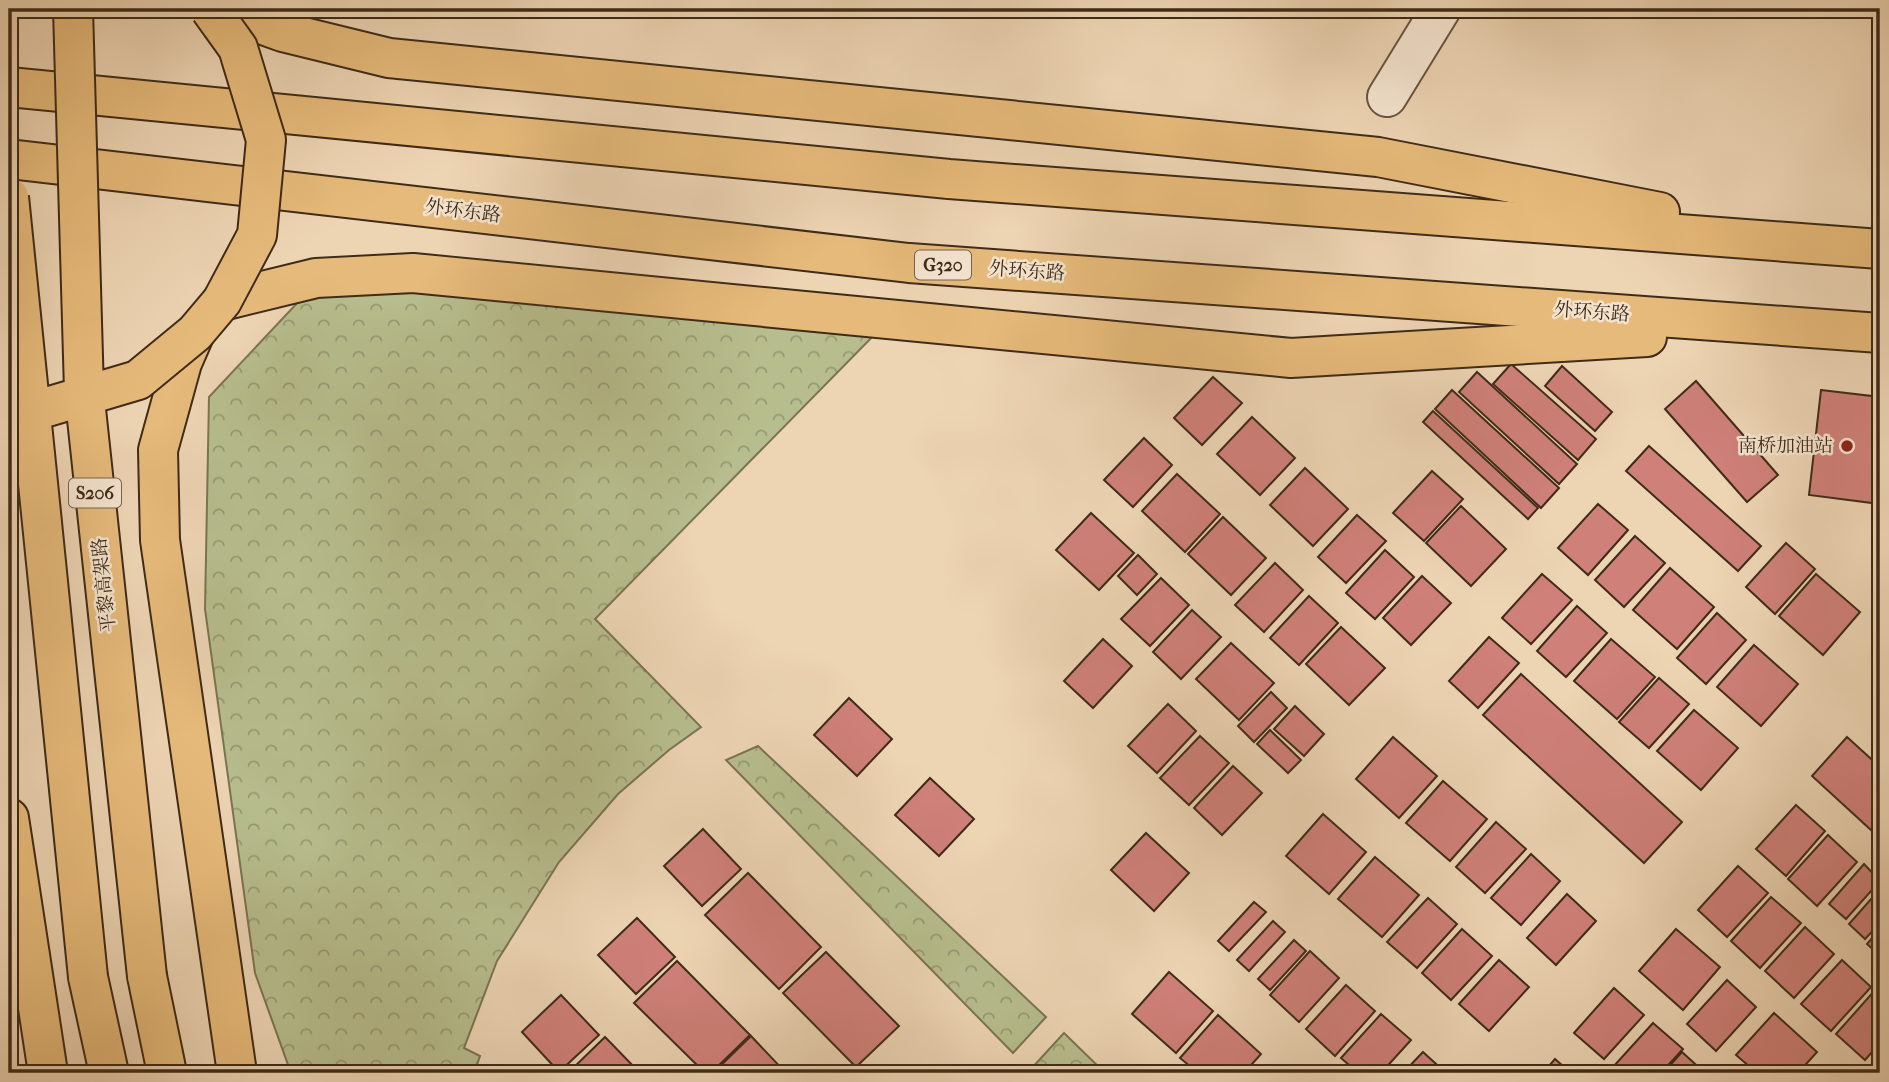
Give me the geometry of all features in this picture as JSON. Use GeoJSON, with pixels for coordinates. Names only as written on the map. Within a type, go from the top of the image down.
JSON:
{"type":"FeatureCollection","features":[{"type":"Feature","properties":{"kind":"highway","name":"平黎高架路"},"geometry":{"type":"LineString","coordinates":[[73,9],[83,391],[147,976],[167,1073]]}},
{"type":"Feature","properties":{"kind":"highway"},"geometry":{"type":"LineString","coordinates":[[9,403],[47,407],[138,380],[195,333],[222,301],[257,235],[266,140],[238,48],[210,9]]}},
{"type":"Feature","properties":{"kind":"highway"},"geometry":{"type":"LineString","coordinates":[[219,9],[283,32],[389,58],[1378,157],[1838,246]]}},
{"type":"Feature","properties":{"kind":"highway"},"geometry":{"type":"LineString","coordinates":[[9,87],[949,179],[1880,249]]}},
{"type":"Feature","properties":{"kind":"highway","name":"外环东路"},"geometry":{"type":"LineString","coordinates":[[9,159],[909,263],[1880,333]]}},
{"type":"Feature","properties":{"kind":"highway"},"geometry":{"type":"LineString","coordinates":[[9,197],[88,977],[109,1073]]}},
{"type":"Feature","properties":{"kind":"highway"},"geometry":{"type":"LineString","coordinates":[[222,301],[316,278],[412,272],[1291,358],[1800,327]]}},
{"type":"Feature","properties":{"kind":"highway"},"geometry":{"type":"LineString","coordinates":[[195,333],[182,363],[158,450],[160,540],[237,1073]]}},
{"type":"Feature","properties":{"kind":"highway"},"geometry":{"type":"LineString","coordinates":[[9,818],[48,1073]]}},
{"type":"Feature","properties":{"kind":"street"},"geometry":{"type":"LineString","coordinates":[[1387,97],[1441,9]]}},
{"type":"Feature","properties":{"kind":"green space"},"geometry":{"type":"Polygon","coordinates":[[[326,282],[881,328],[595,619],[701,727],[669,750],[618,794],[559,862],[497,961],[464,1048],[480,1056],[474,1073],[291,1073],[255,973],[205,609],[209,397],[300,300],[326,282]]]}},
{"type":"Feature","properties":{"kind":"green space"},"geometry":{"type":"Polygon","coordinates":[[[758,746],[1046,1017],[1013,1053],[726,760],[758,746]]]}},
{"type":"Feature","properties":{"kind":"green space"},"geometry":{"type":"Polygon","coordinates":[[[1064,1033],[1105,1073],[1033,1073],[1030,1070],[1064,1033]]]}},
{"type":"Feature","properties":{"kind":"building"},"geometry":{"type":"Polygon","coordinates":[[[1511,364],[1596,439],[1578,460],[1493,384],[1511,364]]]}},
{"type":"Feature","properties":{"kind":"building"},"geometry":{"type":"Polygon","coordinates":[[[1562,366],[1612,412],[1595,431],[1545,386],[1562,366]]]}},
{"type":"Feature","properties":{"kind":"building"},"geometry":{"type":"Polygon","coordinates":[[[1477,372],[1577,464],[1559,484],[1459,392],[1477,372]]]}},
{"type":"Feature","properties":{"kind":"building"},"geometry":{"type":"Polygon","coordinates":[[[1213,377],[1242,403],[1202,445],[1174,418],[1213,377]]]}},
{"type":"Feature","properties":{"kind":"building"},"geometry":{"type":"Polygon","coordinates":[[[1696,381],[1778,475],[1747,502],[1665,409],[1696,381]]]}},
{"type":"Feature","properties":{"kind":"building"},"geometry":{"type":"Polygon","coordinates":[[[1452,390],[1559,488],[1541,508],[1435,409],[1452,390]]]}},
{"type":"Feature","properties":{"kind":"building","name":"南桥加油站"},"geometry":{"type":"Polygon","coordinates":[[[1821,390],[1880,397],[1880,504],[1809,495],[1821,390]]]}},
{"type":"Feature","properties":{"kind":"building"},"geometry":{"type":"Polygon","coordinates":[[[1433,411],[1538,508],[1528,519],[1423,422],[1433,411]]]}},
{"type":"Feature","properties":{"kind":"building"},"geometry":{"type":"Polygon","coordinates":[[[1252,417],[1295,458],[1260,495],[1217,454],[1252,417]]]}},
{"type":"Feature","properties":{"kind":"building"},"geometry":{"type":"Polygon","coordinates":[[[1144,438],[1172,465],[1133,507],[1104,480],[1144,438]]]}},
{"type":"Feature","properties":{"kind":"building"},"geometry":{"type":"Polygon","coordinates":[[[1649,446],[1761,546],[1738,571],[1626,471],[1649,446]]]}},
{"type":"Feature","properties":{"kind":"building"},"geometry":{"type":"Polygon","coordinates":[[[1305,468],[1348,509],[1313,546],[1270,505],[1305,468]]]}},
{"type":"Feature","properties":{"kind":"building"},"geometry":{"type":"Polygon","coordinates":[[[1432,471],[1463,499],[1424,541],[1393,513],[1432,471]]]}},
{"type":"Feature","properties":{"kind":"building"},"geometry":{"type":"Polygon","coordinates":[[[1177,474],[1220,514],[1185,552],[1142,511],[1177,474]]]}},
{"type":"Feature","properties":{"kind":"building"},"geometry":{"type":"Polygon","coordinates":[[[1598,504],[1628,530],[1588,575],[1558,548],[1598,504]]]}},
{"type":"Feature","properties":{"kind":"building"},"geometry":{"type":"Polygon","coordinates":[[[1461,506],[1506,549],[1471,586],[1426,543],[1461,506]]]}},
{"type":"Feature","properties":{"kind":"building"},"geometry":{"type":"Polygon","coordinates":[[[1091,513],[1134,553],[1099,590],[1056,550],[1091,513]]]}},
{"type":"Feature","properties":{"kind":"building"},"geometry":{"type":"Polygon","coordinates":[[[1357,515],[1386,541],[1346,583],[1318,557],[1357,515]]]}},
{"type":"Feature","properties":{"kind":"building"},"geometry":{"type":"Polygon","coordinates":[[[1223,517],[1266,558],[1231,595],[1188,554],[1223,517]]]}},
{"type":"Feature","properties":{"kind":"building"},"geometry":{"type":"Polygon","coordinates":[[[1635,536],[1665,563],[1624,607],[1595,580],[1635,536]]]}},
{"type":"Feature","properties":{"kind":"building"},"geometry":{"type":"Polygon","coordinates":[[[1786,543],[1815,569],[1775,614],[1746,587],[1786,543]]]}},
{"type":"Feature","properties":{"kind":"building"},"geometry":{"type":"Polygon","coordinates":[[[1385,550],[1414,577],[1375,619],[1346,593],[1385,550]]]}},
{"type":"Feature","properties":{"kind":"building"},"geometry":{"type":"Polygon","coordinates":[[[1138,555],[1157,574],[1137,595],[1118,576],[1138,555]]]}},
{"type":"Feature","properties":{"kind":"building"},"geometry":{"type":"Polygon","coordinates":[[[1275,563],[1303,590],[1264,632],[1235,605],[1275,563]]]}},
{"type":"Feature","properties":{"kind":"building"},"geometry":{"type":"Polygon","coordinates":[[[1670,568],[1714,607],[1677,649],[1633,610],[1670,568]]]}},
{"type":"Feature","properties":{"kind":"building"},"geometry":{"type":"Polygon","coordinates":[[[1542,574],[1572,600],[1531,644],[1502,618],[1542,574]]]}},
{"type":"Feature","properties":{"kind":"building"},"geometry":{"type":"Polygon","coordinates":[[[1816,574],[1860,612],[1823,655],[1779,616],[1816,574]]]}},
{"type":"Feature","properties":{"kind":"building"},"geometry":{"type":"Polygon","coordinates":[[[1422,576],[1451,603],[1411,645],[1383,618],[1422,576]]]}},
{"type":"Feature","properties":{"kind":"building"},"geometry":{"type":"Polygon","coordinates":[[[1161,578],[1189,605],[1150,646],[1121,619],[1161,578]]]}},
{"type":"Feature","properties":{"kind":"building"},"geometry":{"type":"Polygon","coordinates":[[[1309,596],[1338,623],[1299,665],[1270,638],[1309,596]]]}},
{"type":"Feature","properties":{"kind":"building"},"geometry":{"type":"Polygon","coordinates":[[[1577,606],[1607,633],[1566,677],[1537,651],[1577,606]]]}},
{"type":"Feature","properties":{"kind":"building"},"geometry":{"type":"Polygon","coordinates":[[[1192,610],[1221,637],[1181,679],[1153,652],[1192,610]]]}},
{"type":"Feature","properties":{"kind":"building"},"geometry":{"type":"Polygon","coordinates":[[[1717,613],[1746,640],[1706,684],[1677,658],[1717,613]]]}},
{"type":"Feature","properties":{"kind":"building"},"geometry":{"type":"Polygon","coordinates":[[[1341,627],[1385,668],[1349,705],[1306,664],[1341,627]]]}},
{"type":"Feature","properties":{"kind":"building"},"geometry":{"type":"Polygon","coordinates":[[[1489,637],[1519,663],[1478,708],[1449,681],[1489,637]]]}},
{"type":"Feature","properties":{"kind":"building"},"geometry":{"type":"Polygon","coordinates":[[[1103,639],[1132,666],[1093,708],[1064,681],[1103,639]]]}},
{"type":"Feature","properties":{"kind":"building"},"geometry":{"type":"Polygon","coordinates":[[[1611,639],[1655,677],[1617,719],[1574,681],[1611,639]]]}},
{"type":"Feature","properties":{"kind":"building"},"geometry":{"type":"Polygon","coordinates":[[[1231,643],[1274,683],[1239,720],[1196,679],[1231,643]]]}},
{"type":"Feature","properties":{"kind":"building"},"geometry":{"type":"Polygon","coordinates":[[[1754,645],[1798,684],[1761,726],[1717,687],[1754,645]]]}},
{"type":"Feature","properties":{"kind":"building"},"geometry":{"type":"Polygon","coordinates":[[[1521,674],[1682,822],[1644,863],[1483,715],[1521,674]]]}},
{"type":"Feature","properties":{"kind":"building"},"geometry":{"type":"Polygon","coordinates":[[[1659,678],[1689,704],[1649,748],[1619,722],[1659,678]]]}},
{"type":"Feature","properties":{"kind":"building"},"geometry":{"type":"Polygon","coordinates":[[[1271,692],[1287,708],[1254,742],[1238,726],[1271,692]]]}},
{"type":"Feature","properties":{"kind":"building"},"geometry":{"type":"Polygon","coordinates":[[[849,698],[892,739],[857,776],[814,735],[849,698]]]}},
{"type":"Feature","properties":{"kind":"building"},"geometry":{"type":"Polygon","coordinates":[[[1168,704],[1196,731],[1157,773],[1128,746],[1168,704]]]}},
{"type":"Feature","properties":{"kind":"building"},"geometry":{"type":"Polygon","coordinates":[[[1295,706],[1324,734],[1304,756],[1274,729],[1295,706]]]}},
{"type":"Feature","properties":{"kind":"building"},"geometry":{"type":"Polygon","coordinates":[[[1694,710],[1738,748],[1701,790],[1657,751],[1694,710]]]}},
{"type":"Feature","properties":{"kind":"building"},"geometry":{"type":"Polygon","coordinates":[[[1270,730],[1301,760],[1288,773],[1257,744],[1270,730]]]}},
{"type":"Feature","properties":{"kind":"building"},"geometry":{"type":"Polygon","coordinates":[[[1200,736],[1229,763],[1189,805],[1160,778],[1200,736]]]}},
{"type":"Feature","properties":{"kind":"building"},"geometry":{"type":"Polygon","coordinates":[[[1393,737],[1437,776],[1399,818],[1356,779],[1393,737]]]}},
{"type":"Feature","properties":{"kind":"building"},"geometry":{"type":"Polygon","coordinates":[[[1847,737],[1880,767],[1880,820],[1871,830],[1812,776],[1847,737]]]}},
{"type":"Feature","properties":{"kind":"building"},"geometry":{"type":"Polygon","coordinates":[[[1233,766],[1262,793],[1222,835],[1194,808],[1233,766]]]}},
{"type":"Feature","properties":{"kind":"building"},"geometry":{"type":"Polygon","coordinates":[[[930,778],[974,819],[939,856],[895,815],[930,778]]]}},
{"type":"Feature","properties":{"kind":"building"},"geometry":{"type":"Polygon","coordinates":[[[1443,781],[1487,819],[1450,861],[1406,823],[1443,781]]]}},
{"type":"Feature","properties":{"kind":"building"},"geometry":{"type":"Polygon","coordinates":[[[1796,805],[1825,831],[1786,876],[1756,849],[1796,805]]]}},
{"type":"Feature","properties":{"kind":"building"},"geometry":{"type":"Polygon","coordinates":[[[1323,814],[1366,852],[1329,894],[1286,856],[1323,814]]]}},
{"type":"Feature","properties":{"kind":"building"},"geometry":{"type":"Polygon","coordinates":[[[1496,822],[1526,849],[1485,893],[1456,867],[1496,822]]]}},
{"type":"Feature","properties":{"kind":"building"},"geometry":{"type":"Polygon","coordinates":[[[703,829],[741,869],[702,906],[664,866],[703,829]]]}},
{"type":"Feature","properties":{"kind":"building"},"geometry":{"type":"Polygon","coordinates":[[[1146,833],[1189,873],[1154,911],[1111,870],[1146,833]]]}},
{"type":"Feature","properties":{"kind":"building"},"geometry":{"type":"Polygon","coordinates":[[[1828,835],[1857,862],[1817,906],[1788,879],[1828,835]]]}},
{"type":"Feature","properties":{"kind":"building"},"geometry":{"type":"Polygon","coordinates":[[[1531,854],[1560,881],[1521,925],[1491,898],[1531,854]]]}},
{"type":"Feature","properties":{"kind":"building"},"geometry":{"type":"Polygon","coordinates":[[[1375,857],[1419,895],[1382,937],[1338,899],[1375,857]]]}},
{"type":"Feature","properties":{"kind":"building"},"geometry":{"type":"Polygon","coordinates":[[[1864,864],[1880,881],[1846,919],[1829,904],[1864,864]]]}},
{"type":"Feature","properties":{"kind":"building"},"geometry":{"type":"Polygon","coordinates":[[[1738,866],[1768,893],[1727,937],[1698,910],[1738,866]]]}},
{"type":"Feature","properties":{"kind":"building"},"geometry":{"type":"Polygon","coordinates":[[[748,873],[821,947],[779,989],[705,915],[748,873]]]}},
{"type":"Feature","properties":{"kind":"building"},"geometry":{"type":"Polygon","coordinates":[[[1880,889],[1880,923],[1865,939],[1849,924],[1880,889]]]}},
{"type":"Feature","properties":{"kind":"building"},"geometry":{"type":"Polygon","coordinates":[[[1567,894],[1596,921],[1556,965],[1527,938],[1567,894]]]}},
{"type":"Feature","properties":{"kind":"building"},"geometry":{"type":"Polygon","coordinates":[[[1771,897],[1801,923],[1760,968],[1731,941],[1771,897]]]}},
{"type":"Feature","properties":{"kind":"building"},"geometry":{"type":"Polygon","coordinates":[[[1428,898],[1457,924],[1417,968],[1387,942],[1428,898]]]}},
{"type":"Feature","properties":{"kind":"building"},"geometry":{"type":"Polygon","coordinates":[[[1254,902],[1266,912],[1229,951],[1218,941],[1254,902]]]}},
{"type":"Feature","properties":{"kind":"building"},"geometry":{"type":"Polygon","coordinates":[[[637,918],[675,957],[636,994],[598,955],[637,918]]]}},
{"type":"Feature","properties":{"kind":"building"},"geometry":{"type":"Polygon","coordinates":[[[1273,921],[1285,932],[1249,971],[1237,960],[1273,921]]]}},
{"type":"Feature","properties":{"kind":"building"},"geometry":{"type":"Polygon","coordinates":[[[1805,927],[1834,954],[1794,998],[1765,971],[1805,927]]]}},
{"type":"Feature","properties":{"kind":"building"},"geometry":{"type":"Polygon","coordinates":[[[1462,929],[1492,956],[1451,1000],[1422,973],[1462,929]]]}},
{"type":"Feature","properties":{"kind":"building"},"geometry":{"type":"Polygon","coordinates":[[[1676,929],[1720,967],[1683,1010],[1639,971],[1676,929]]]}},
{"type":"Feature","properties":{"kind":"building"},"geometry":{"type":"Polygon","coordinates":[[[1880,929],[1880,956],[1867,944],[1880,929]]]}},
{"type":"Feature","properties":{"kind":"building"},"geometry":{"type":"Polygon","coordinates":[[[1294,940],[1306,951],[1270,990],[1258,979],[1294,940]]]}},
{"type":"Feature","properties":{"kind":"building"},"geometry":{"type":"Polygon","coordinates":[[[1310,951],[1339,978],[1299,1022],[1270,995],[1310,951]]]}},
{"type":"Feature","properties":{"kind":"building"},"geometry":{"type":"Polygon","coordinates":[[[826,952],[899,1026],[856,1067],[783,993],[826,952]]]}},
{"type":"Feature","properties":{"kind":"building"},"geometry":{"type":"Polygon","coordinates":[[[1499,960],[1529,987],[1489,1031],[1459,1004],[1499,960]]]}},
{"type":"Feature","properties":{"kind":"building"},"geometry":{"type":"Polygon","coordinates":[[[1842,960],[1871,987],[1831,1031],[1801,1004],[1842,960]]]}},
{"type":"Feature","properties":{"kind":"building"},"geometry":{"type":"Polygon","coordinates":[[[677,961],[750,1035],[711,1073],[705,1073],[634,1003],[677,961]]]}},
{"type":"Feature","properties":{"kind":"building"},"geometry":{"type":"Polygon","coordinates":[[[1169,972],[1213,1011],[1176,1053],[1132,1014],[1169,972]]]}},
{"type":"Feature","properties":{"kind":"building"},"geometry":{"type":"Polygon","coordinates":[[[1727,980],[1756,1007],[1716,1051],[1687,1024],[1727,980]]]}},
{"type":"Feature","properties":{"kind":"building"},"geometry":{"type":"Polygon","coordinates":[[[1346,985],[1375,1011],[1335,1056],[1306,1029],[1346,985]]]}},
{"type":"Feature","properties":{"kind":"building"},"geometry":{"type":"Polygon","coordinates":[[[1614,988],[1644,1015],[1604,1059],[1574,1033],[1614,988]]]}},
{"type":"Feature","properties":{"kind":"building"},"geometry":{"type":"Polygon","coordinates":[[[1876,989],[1880,993],[1880,1043],[1865,1060],[1836,1034],[1876,989]]]}},
{"type":"Feature","properties":{"kind":"building"},"geometry":{"type":"Polygon","coordinates":[[[561,995],[599,1035],[559,1072],[522,1032],[561,995]]]}},
{"type":"Feature","properties":{"kind":"building"},"geometry":{"type":"Polygon","coordinates":[[[1774,1013],[1817,1052],[1798,1073],[1757,1073],[1736,1055],[1774,1013]]]}},
{"type":"Feature","properties":{"kind":"building"},"geometry":{"type":"Polygon","coordinates":[[[1381,1014],[1411,1040],[1381,1073],[1358,1073],[1341,1058],[1381,1014]]]}},
{"type":"Feature","properties":{"kind":"building"},"geometry":{"type":"Polygon","coordinates":[[[1218,1015],[1261,1054],[1244,1073],[1198,1073],[1180,1058],[1218,1015]]]}},
{"type":"Feature","properties":{"kind":"building"},"geometry":{"type":"Polygon","coordinates":[[[1653,1023],[1683,1049],[1661,1073],[1619,1073],[1613,1067],[1653,1023]]]}},
{"type":"Feature","properties":{"kind":"building"},"geometry":{"type":"Polygon","coordinates":[[[751,1036],[786,1073],[713,1073],[751,1036]]]}},
{"type":"Feature","properties":{"kind":"building"},"geometry":{"type":"Polygon","coordinates":[[[605,1037],[640,1073],[568,1073],[605,1037]]]}},
{"type":"Feature","properties":{"kind":"building"},"geometry":{"type":"Polygon","coordinates":[[[1423,1052],[1446,1073],[1403,1073],[1423,1052]]]}},
{"type":"Feature","properties":{"kind":"building"},"geometry":{"type":"Polygon","coordinates":[[[1682,1052],[1705,1073],[1663,1073],[1682,1052]]]}},
{"type":"Feature","properties":{"kind":"building"},"geometry":{"type":"Polygon","coordinates":[[[1880,1055],[1880,1071],[1873,1064],[1880,1055]]]}},
{"type":"Feature","properties":{"kind":"building"},"geometry":{"type":"Polygon","coordinates":[[[1555,1059],[1571,1073],[1543,1073],[1555,1059]]]}},
{"type":"Feature","properties":{"kind":"place","name":"南桥加油站"},"geometry":{"type":"Point","coordinates":[1847,446]}}]}
